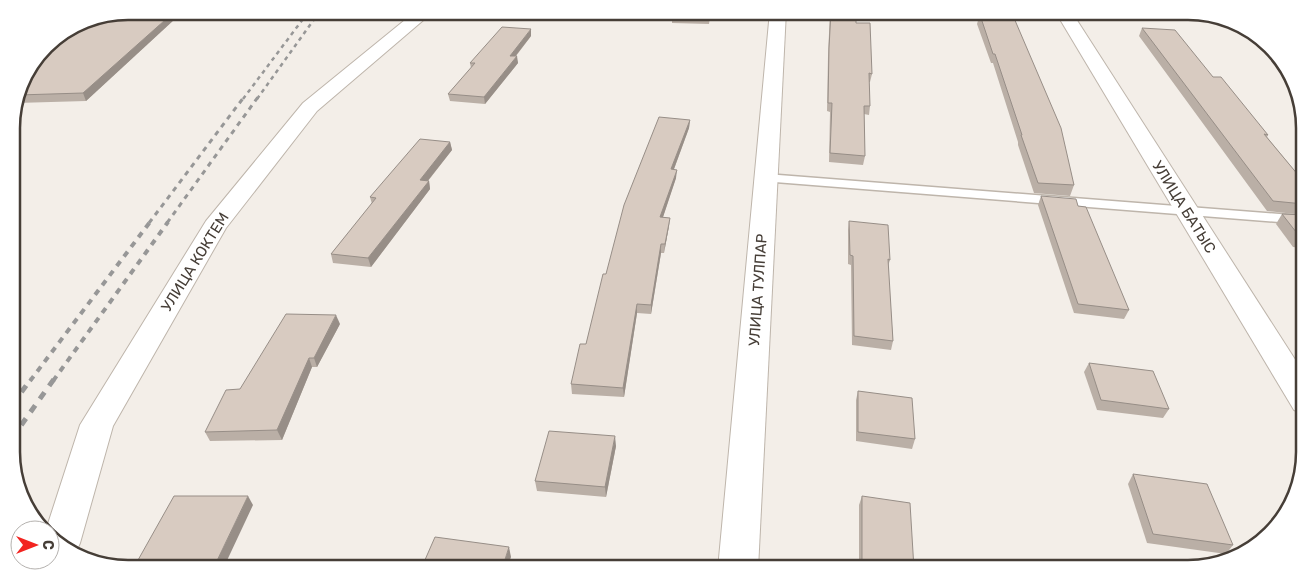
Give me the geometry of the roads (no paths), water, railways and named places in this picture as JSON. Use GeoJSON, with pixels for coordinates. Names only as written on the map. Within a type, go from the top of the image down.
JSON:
{"type":"FeatureCollection","features":[{"type":"Feature","properties":{"kind":"street","name":"УЛИЦА КОКТЕМ"},"geometry":{"type":"LineString","coordinates":[[62,538],[97,425],[215,226],[310,107],[415,20]]}},
{"type":"Feature","properties":{"kind":"street","name":"УЛИЦА ТУЛПАР"},"geometry":{"type":"LineString","coordinates":[[739,560],[777,20]]}},
{"type":"Feature","properties":{"kind":"street","name":"УЛИЦА БАТЫС"},"geometry":{"type":"LineString","coordinates":[[1069,20],[1296,387]]}},
{"type":"Feature","properties":{"kind":"lane"},"geometry":{"type":"LineString","coordinates":[[766,178],[1296,219]]}},
{"type":"Feature","properties":{"kind":"railway"},"geometry":{"type":"LineString","coordinates":[[243,99],[302,20]]}},
{"type":"Feature","properties":{"kind":"railway"},"geometry":{"type":"LineString","coordinates":[[257,99],[314,20]]}},
{"type":"Feature","properties":{"kind":"railway"},"geometry":{"type":"LineString","coordinates":[[149,223],[244,97]]}},
{"type":"Feature","properties":{"kind":"railway"},"geometry":{"type":"LineString","coordinates":[[167,223],[258,97]]}},
{"type":"Feature","properties":{"kind":"railway"},"geometry":{"type":"LineString","coordinates":[[30,381],[150,222]]}},
{"type":"Feature","properties":{"kind":"railway"},"geometry":{"type":"LineString","coordinates":[[53,381],[168,222]]}},
{"type":"Feature","properties":{"kind":"railway"},"geometry":{"type":"LineString","coordinates":[[20,394],[31,379]]}},
{"type":"Feature","properties":{"kind":"railway"},"geometry":{"type":"LineString","coordinates":[[20,427],[54,379]]}}]}
